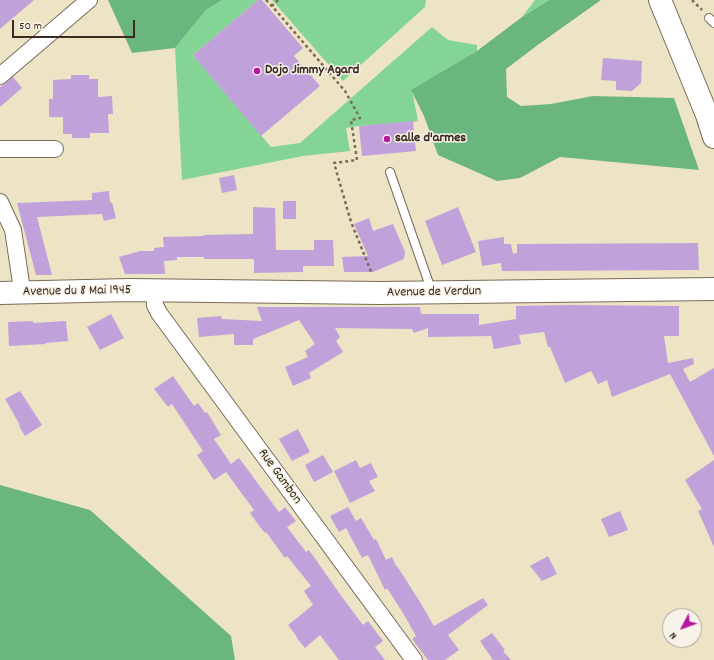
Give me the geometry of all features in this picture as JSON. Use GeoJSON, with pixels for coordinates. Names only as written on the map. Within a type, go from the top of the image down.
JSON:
{"type":"FeatureCollection","features":[{"type":"Feature","properties":{"kind":"main road"},"geometry":{"type":"LineString","coordinates":[[660,0],[714,137]]}},
{"type":"Feature","properties":{"kind":"main road","name":"Avenue de Verdun"},"geometry":{"type":"LineString","coordinates":[[154,291],[432,293],[714,289]]}},
{"type":"Feature","properties":{"kind":"main road","name":"Avenue du 8 Mai 1945"},"geometry":{"type":"LineString","coordinates":[[0,293],[129,290],[154,291]]}},
{"type":"Feature","properties":{"kind":"street"},"geometry":{"type":"LineString","coordinates":[[0,76],[89,0]]}},
{"type":"Feature","properties":{"kind":"street"},"geometry":{"type":"LineString","coordinates":[[0,149],[55,149]]}},
{"type":"Feature","properties":{"kind":"street"},"geometry":{"type":"LineString","coordinates":[[0,202],[13,230],[22,293]]}},
{"type":"Feature","properties":{"kind":"street","name":"Rue Gambon"},"geometry":{"type":"LineString","coordinates":[[154,291],[155,305],[159,313],[414,660]]}},
{"type":"Feature","properties":{"kind":"lane"},"geometry":{"type":"LineString","coordinates":[[390,172],[432,293]]}},
{"type":"Feature","properties":{"kind":"path"},"geometry":{"type":"LineString","coordinates":[[266,0],[345,91],[360,118],[351,120],[357,160],[334,164],[351,222],[380,293]]}},
{"type":"Feature","properties":{"kind":"path"},"geometry":{"type":"LineString","coordinates":[[272,6],[278,0]]}},
{"type":"Feature","properties":{"kind":"green space"},"geometry":{"type":"Polygon","coordinates":[[[108,0],[222,0],[206,10],[175,48],[132,53],[108,0]]]}},
{"type":"Feature","properties":{"kind":"green space"},"geometry":{"type":"Polygon","coordinates":[[[222,0],[258,0],[193,55],[271,147],[300,143],[432,27],[448,40],[477,45],[477,51],[412,90],[418,121],[346,128],[350,151],[303,156],[182,180],[175,48],[206,10],[222,0]]]}},
{"type":"Feature","properties":{"kind":"green space"},"geometry":{"type":"Polygon","coordinates":[[[272,0],[426,0],[425,7],[343,81],[272,0]]]}},
{"type":"Feature","properties":{"kind":"green space"},"geometry":{"type":"Polygon","coordinates":[[[535,0],[549,0],[522,17],[535,0]]]}},
{"type":"Feature","properties":{"kind":"green space"},"geometry":{"type":"Polygon","coordinates":[[[549,0],[601,0],[506,69],[507,97],[521,106],[551,104],[593,96],[674,98],[699,170],[560,157],[520,178],[497,181],[438,155],[424,116],[411,90],[477,51],[522,17],[549,0]]]}},
{"type":"Feature","properties":{"kind":"green space"},"geometry":{"type":"Polygon","coordinates":[[[0,485],[90,510],[231,636],[235,660],[0,660],[0,485]]]}},
{"type":"Feature","properties":{"kind":"building"},"geometry":{"type":"Polygon","coordinates":[[[0,0],[34,0],[0,29],[0,0]]]}},
{"type":"Feature","properties":{"kind":"building","name":"Dojo Jimmy Agard"},"geometry":{"type":"Polygon","coordinates":[[[258,0],[262,0],[303,48],[294,56],[320,86],[261,136],[193,55],[258,0]]]}},
{"type":"Feature","properties":{"kind":"building"},"geometry":{"type":"Polygon","coordinates":[[[603,58],[642,61],[641,83],[632,91],[616,90],[616,81],[601,80],[603,58]]]}},
{"type":"Feature","properties":{"kind":"building"},"geometry":{"type":"Polygon","coordinates":[[[71,75],[89,75],[89,79],[98,79],[98,97],[112,96],[113,114],[108,114],[109,133],[90,133],[90,138],[72,138],[72,134],[63,134],[63,117],[49,117],[49,99],[53,99],[53,80],[71,79],[71,75]]]}},
{"type":"Feature","properties":{"kind":"building"},"geometry":{"type":"Polygon","coordinates":[[[13,77],[22,88],[0,107],[0,87],[13,77]]]}},
{"type":"Feature","properties":{"kind":"building","name":"salle d'armes"},"geometry":{"type":"Polygon","coordinates":[[[413,121],[416,151],[362,156],[359,126],[413,121]]]}},
{"type":"Feature","properties":{"kind":"building"},"geometry":{"type":"Polygon","coordinates":[[[234,175],[237,190],[222,193],[219,178],[234,175]]]}},
{"type":"Feature","properties":{"kind":"building"},"geometry":{"type":"Polygon","coordinates":[[[109,191],[110,203],[112,202],[116,218],[104,221],[102,214],[37,217],[52,275],[36,275],[17,203],[92,200],[92,193],[109,191]]]}},
{"type":"Feature","properties":{"kind":"building"},"geometry":{"type":"Polygon","coordinates":[[[283,201],[296,201],[296,219],[283,219],[283,201]]]}},
{"type":"Feature","properties":{"kind":"building"},"geometry":{"type":"Polygon","coordinates":[[[253,207],[275,208],[276,250],[314,250],[314,240],[333,240],[334,266],[303,266],[303,272],[254,273],[254,259],[204,259],[204,257],[177,257],[177,260],[164,261],[165,274],[125,274],[119,257],[140,251],[154,251],[154,248],[164,247],[163,237],[253,234],[253,207]]]}},
{"type":"Feature","properties":{"kind":"building"},"geometry":{"type":"Polygon","coordinates":[[[458,207],[476,252],[442,265],[425,221],[458,207]]]}},
{"type":"Feature","properties":{"kind":"building"},"geometry":{"type":"Polygon","coordinates":[[[369,218],[373,231],[393,224],[405,252],[404,259],[373,272],[344,272],[342,257],[368,256],[354,224],[369,218]]]}},
{"type":"Feature","properties":{"kind":"building"},"geometry":{"type":"Polygon","coordinates":[[[504,237],[504,244],[511,244],[513,254],[517,253],[517,244],[698,243],[699,270],[502,271],[501,263],[482,266],[478,241],[504,237]]]}},
{"type":"Feature","properties":{"kind":"building"},"geometry":{"type":"Polygon","coordinates":[[[516,306],[679,306],[679,336],[664,336],[668,363],[693,358],[694,364],[683,369],[690,382],[714,368],[714,456],[670,374],[612,397],[607,380],[598,384],[591,371],[565,383],[550,347],[548,347],[544,332],[519,335],[521,344],[494,349],[491,336],[428,337],[428,328],[414,333],[412,329],[335,328],[340,337],[336,341],[343,352],[309,373],[311,378],[293,386],[285,367],[308,357],[305,351],[315,344],[299,320],[253,339],[253,345],[234,345],[234,334],[199,337],[197,318],[221,316],[222,319],[262,321],[257,307],[420,307],[421,314],[479,314],[479,325],[516,319],[516,306]]]}},
{"type":"Feature","properties":{"kind":"building"},"geometry":{"type":"Polygon","coordinates":[[[111,314],[124,338],[100,350],[87,327],[111,314]]]}},
{"type":"Feature","properties":{"kind":"building"},"geometry":{"type":"Polygon","coordinates":[[[33,321],[33,323],[66,321],[68,341],[9,346],[8,322],[33,321]]]}},
{"type":"Feature","properties":{"kind":"building"},"geometry":{"type":"Polygon","coordinates":[[[173,376],[194,406],[198,403],[205,413],[207,412],[221,435],[214,439],[231,464],[239,458],[279,512],[285,507],[296,521],[287,527],[306,552],[309,550],[363,625],[368,621],[383,641],[375,647],[385,660],[339,660],[320,635],[305,648],[296,637],[288,625],[313,605],[304,591],[311,586],[287,556],[285,558],[266,532],[265,533],[260,527],[250,513],[254,510],[226,472],[214,480],[197,455],[203,451],[172,404],[168,407],[154,389],[173,376]]]}},
{"type":"Feature","properties":{"kind":"building"},"geometry":{"type":"Polygon","coordinates":[[[20,391],[42,425],[25,436],[5,399],[20,391]]]}},
{"type":"Feature","properties":{"kind":"building"},"geometry":{"type":"Polygon","coordinates":[[[298,429],[310,452],[292,461],[279,439],[298,429]]]}},
{"type":"Feature","properties":{"kind":"building"},"geometry":{"type":"Polygon","coordinates":[[[323,455],[333,472],[314,482],[305,465],[323,455]]]}},
{"type":"Feature","properties":{"kind":"building"},"geometry":{"type":"Polygon","coordinates":[[[356,460],[360,468],[371,463],[378,477],[369,481],[375,491],[350,503],[334,471],[356,460]]]}},
{"type":"Feature","properties":{"kind":"building"},"geometry":{"type":"Polygon","coordinates":[[[714,460],[714,547],[698,511],[702,509],[685,480],[714,460]]]}},
{"type":"Feature","properties":{"kind":"building"},"geometry":{"type":"Polygon","coordinates":[[[348,507],[356,521],[361,518],[374,540],[376,539],[386,560],[392,557],[396,566],[434,626],[483,598],[488,605],[448,635],[459,650],[445,660],[428,660],[412,639],[416,636],[387,588],[385,590],[368,555],[362,558],[346,528],[339,532],[330,516],[348,507]]]}},
{"type":"Feature","properties":{"kind":"building"},"geometry":{"type":"Polygon","coordinates":[[[620,511],[628,530],[609,537],[601,519],[620,511]]]}},
{"type":"Feature","properties":{"kind":"building"},"geometry":{"type":"Polygon","coordinates":[[[548,556],[557,574],[542,581],[530,566],[548,556]]]}},
{"type":"Feature","properties":{"kind":"building"},"geometry":{"type":"Polygon","coordinates":[[[492,633],[505,650],[503,651],[511,660],[493,660],[480,641],[492,633]]]}},
{"type":"Feature","properties":{"kind":"place","name":"Dojo Jimmy Agard"},"geometry":{"type":"Point","coordinates":[257,71]}},
{"type":"Feature","properties":{"kind":"place","name":"salle d'armes"},"geometry":{"type":"Point","coordinates":[387,139]}}]}
